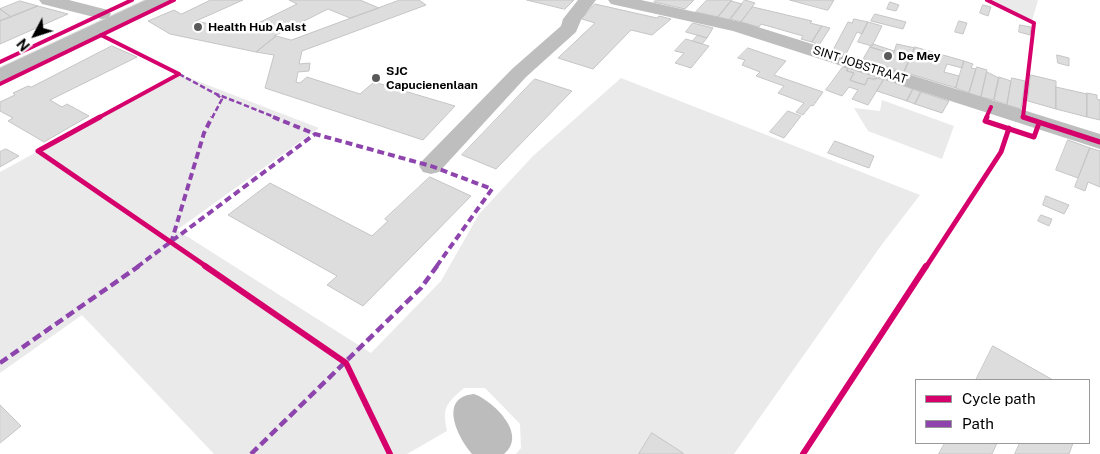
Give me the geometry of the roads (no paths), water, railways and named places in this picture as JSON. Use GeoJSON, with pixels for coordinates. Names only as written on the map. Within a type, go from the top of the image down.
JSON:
{"type":"FeatureCollection","features":[{"type":"Feature","properties":{"kind":"main road"},"geometry":{"type":"LineString","coordinates":[[0,62],[132,0]]}},
{"type":"Feature","properties":{"kind":"main road"},"geometry":{"type":"LineString","coordinates":[[0,76],[161,0]]}},
{"type":"Feature","properties":{"kind":"street"},"geometry":{"type":"LineString","coordinates":[[48,0],[102,14]]}},
{"type":"Feature","properties":{"kind":"street"},"geometry":{"type":"LineString","coordinates":[[431,166],[518,73],[569,28],[572,19],[587,0]]}},
{"type":"Feature","properties":{"kind":"street","name":"SINT JOBSTRAAT"},"geometry":{"type":"LineString","coordinates":[[617,0],[738,26],[1100,142]]}},
{"type":"Feature","properties":{"kind":"place","name":"Health Hub Aalst"},"geometry":{"type":"Point","coordinates":[198,27]}},
{"type":"Feature","properties":{"kind":"place","name":"De Mey"},"geometry":{"type":"Point","coordinates":[888,56]}},
{"type":"Feature","properties":{"kind":"place","name":"SJC Capucienenlaan"},"geometry":{"type":"Point","coordinates":[376,78]}}]}
